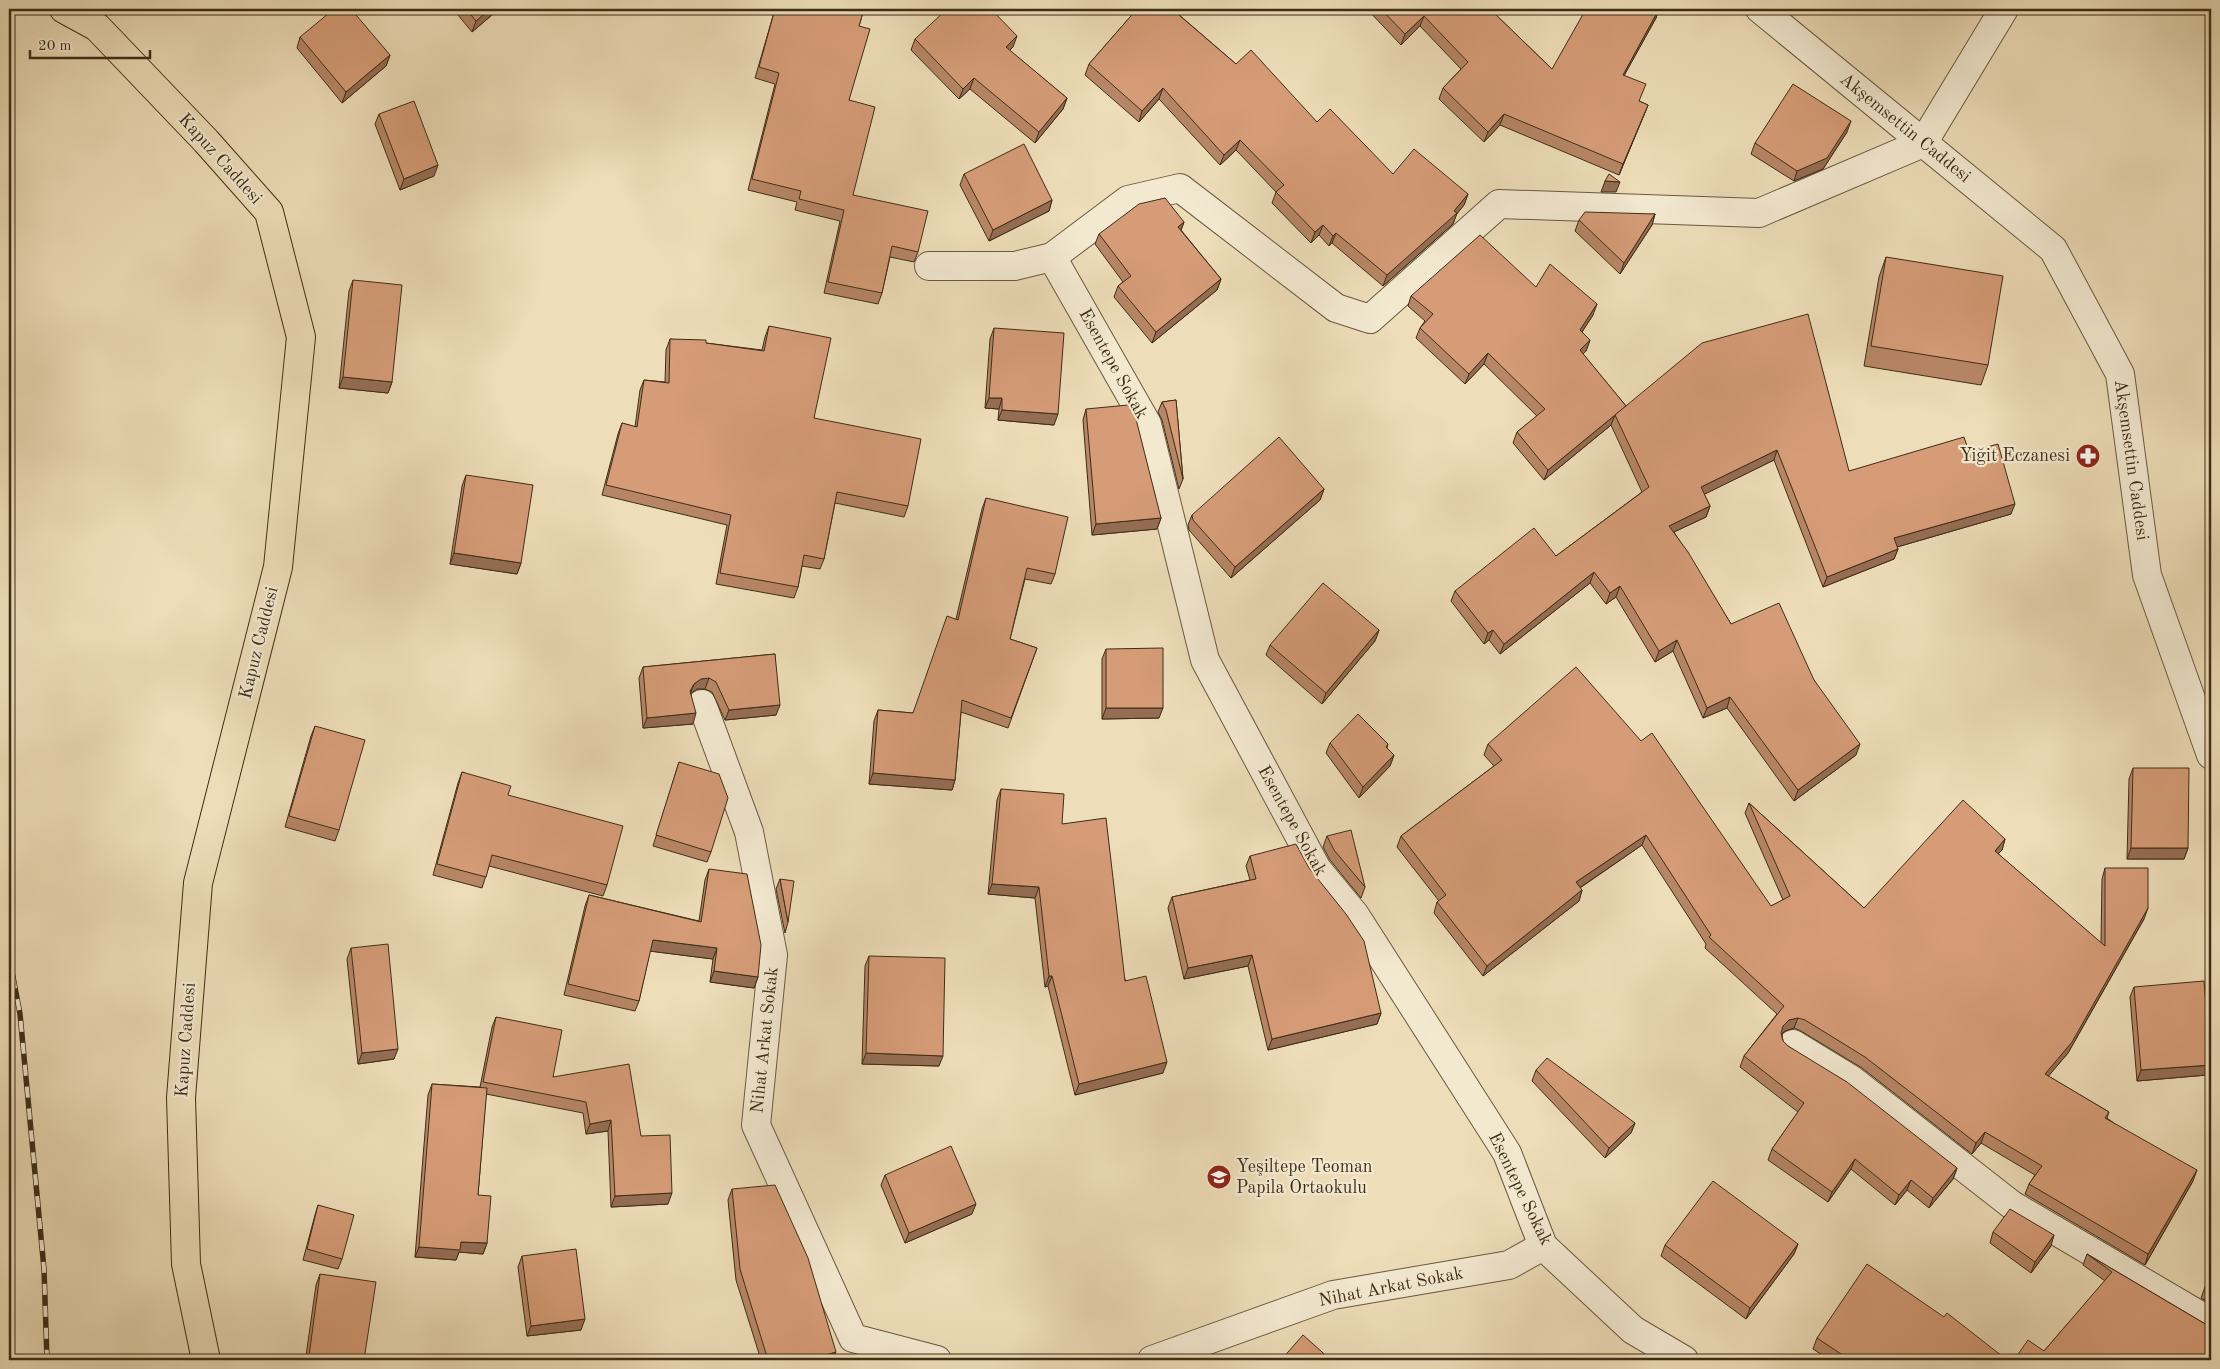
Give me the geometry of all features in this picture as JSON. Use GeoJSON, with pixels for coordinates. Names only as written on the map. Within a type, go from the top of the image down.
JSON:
{"type":"FeatureCollection","features":[{"type":"Feature","properties":{"kind":"main road","name":"Kapuz Caddesi"},"geometry":{"type":"LineString","coordinates":[[64,9],[97,27],[206,141],[269,212],[301,337],[278,567],[198,882],[181,1098],[186,1264],[206,1360]]}},
{"type":"Feature","properties":{"kind":"street","name":"Akşemsettin Caddesi"},"geometry":{"type":"LineString","coordinates":[[1760,9],[2053,249],[2120,374],[2147,574],[2211,755]]}},
{"type":"Feature","properties":{"kind":"street"},"geometry":{"type":"LineString","coordinates":[[929,266],[1015,266],[1052,257],[1128,200],[1180,188],[1336,308],[1370,319],[1499,204],[1759,213],[1923,143],[2004,9]]}},
{"type":"Feature","properties":{"kind":"street","name":"Esentepe Sokak"},"geometry":{"type":"LineString","coordinates":[[1052,257],[1147,424],[1205,660],[1317,869],[1355,915],[1507,1153],[1543,1246],[1633,1330],[1684,1360]]}},
{"type":"Feature","properties":{"kind":"street","name":"Nihat Arkat Sokak"},"geometry":{"type":"LineString","coordinates":[[702,704],[749,832],[773,955],[756,1125],[853,1338],[937,1360]]}},
{"type":"Feature","properties":{"kind":"street"},"geometry":{"type":"LineString","coordinates":[[1793,1044],[1852,1080],[2012,1205],[2211,1322]]}},
{"type":"Feature","properties":{"kind":"street","name":"Nihat Arkat Sokak"},"geometry":{"type":"LineString","coordinates":[[1152,1360],[1333,1295],[1509,1265],[1543,1246]]}},
{"type":"Feature","properties":{"kind":"building"},"geometry":{"type":"Polygon","coordinates":[[[334,9],[351,9],[390,55],[346,92],[300,37],[334,9]]]}},
{"type":"Feature","properties":{"kind":"building"},"geometry":{"type":"Polygon","coordinates":[[[466,9],[490,9],[476,21],[466,9]]]}},
{"type":"Feature","properties":{"kind":"building"},"geometry":{"type":"Polygon","coordinates":[[[775,9],[864,9],[859,26],[870,29],[849,100],[875,107],[853,195],[928,211],[918,252],[892,246],[882,293],[828,282],[844,210],[799,199],[801,191],[752,179],[779,73],[759,67],[775,9]]]}},
{"type":"Feature","properties":{"kind":"building"},"geometry":{"type":"Polygon","coordinates":[[[947,9],[991,9],[1017,36],[1006,47],[1067,98],[1039,132],[974,78],[963,89],[915,39],[947,9]]]}},
{"type":"Feature","properties":{"kind":"building"},"geometry":{"type":"Polygon","coordinates":[[[1137,9],[1172,9],[1236,64],[1251,50],[1317,122],[1330,109],[1393,174],[1414,149],[1468,194],[1454,211],[1457,213],[1387,275],[1336,233],[1333,236],[1323,225],[1315,232],[1276,192],[1284,185],[1240,140],[1224,155],[1163,88],[1142,111],[1089,64],[1137,9]]]}},
{"type":"Feature","properties":{"kind":"building"},"geometry":{"type":"Polygon","coordinates":[[[1381,9],[1493,9],[1491,10],[1552,69],[1586,9],[1659,9],[1623,75],[1646,84],[1639,101],[1648,105],[1623,164],[1504,114],[1488,132],[1443,88],[1468,62],[1424,16],[1405,34],[1381,9]]]}},
{"type":"Feature","properties":{"kind":"building"},"geometry":{"type":"Polygon","coordinates":[[[1793,84],[1851,121],[1827,158],[1797,171],[1755,143],[1793,84]]]}},
{"type":"Feature","properties":{"kind":"building"},"geometry":{"type":"Polygon","coordinates":[[[414,101],[438,165],[404,179],[379,114],[414,101]]]}},
{"type":"Feature","properties":{"kind":"building"},"geometry":{"type":"Polygon","coordinates":[[[1024,144],[1052,200],[993,230],[964,174],[1024,144]]]}},
{"type":"Feature","properties":{"kind":"building"},"geometry":{"type":"Polygon","coordinates":[[[1609,174],[1620,182],[1605,181],[1609,174]]]}},
{"type":"Feature","properties":{"kind":"building"},"geometry":{"type":"Polygon","coordinates":[[[1165,198],[1184,222],[1178,227],[1221,279],[1156,332],[1118,286],[1131,276],[1099,234],[1139,204],[1165,198]]]}},
{"type":"Feature","properties":{"kind":"building"},"geometry":{"type":"Polygon","coordinates":[[[1585,212],[1655,214],[1624,263],[1579,220],[1585,212]]]}},
{"type":"Feature","properties":{"kind":"building"},"geometry":{"type":"Polygon","coordinates":[[[1480,235],[1536,287],[1550,264],[1597,304],[1580,330],[1590,340],[1580,350],[1626,406],[1548,470],[1517,432],[1545,409],[1488,353],[1469,374],[1420,328],[1433,314],[1411,296],[1480,235]]]}},
{"type":"Feature","properties":{"kind":"building"},"geometry":{"type":"Polygon","coordinates":[[[1886,257],[2003,276],[1988,365],[1871,346],[1886,257]]]}},
{"type":"Feature","properties":{"kind":"building"},"geometry":{"type":"Polygon","coordinates":[[[353,280],[402,285],[392,382],[343,377],[353,280]]]}},
{"type":"Feature","properties":{"kind":"building"},"geometry":{"type":"Polygon","coordinates":[[[1808,314],[1849,471],[1964,437],[1969,452],[1998,444],[2015,504],[1894,538],[1898,549],[1827,577],[1777,450],[1701,487],[1710,506],[1669,526],[1688,552],[1731,624],[1779,603],[1814,680],[1860,744],[1798,790],[1730,697],[1707,708],[1677,640],[1659,651],[1620,586],[1610,593],[1594,572],[1504,644],[1493,630],[1488,633],[1455,591],[1534,528],[1556,556],[1649,487],[1615,415],[1702,343],[1808,314]]]}},
{"type":"Feature","properties":{"kind":"building"},"geometry":{"type":"Polygon","coordinates":[[[769,326],[831,338],[814,418],[921,439],[908,506],[837,492],[824,559],[804,555],[798,587],[720,573],[731,515],[606,485],[622,423],[637,427],[644,380],[669,383],[670,339],[706,340],[706,343],[764,351],[769,326]]]}},
{"type":"Feature","properties":{"kind":"building"},"geometry":{"type":"Polygon","coordinates":[[[994,328],[1064,333],[1058,414],[1002,410],[1002,398],[989,398],[994,328]]]}},
{"type":"Feature","properties":{"kind":"building"},"geometry":{"type":"Polygon","coordinates":[[[1176,400],[1183,479],[1166,410],[1162,402],[1176,400]]]}},
{"type":"Feature","properties":{"kind":"building"},"geometry":{"type":"Polygon","coordinates":[[[1128,405],[1136,419],[1161,518],[1096,524],[1086,409],[1128,405]]]}},
{"type":"Feature","properties":{"kind":"building"},"geometry":{"type":"Polygon","coordinates":[[[1279,437],[1324,489],[1235,567],[1193,520],[1192,515],[1279,437]]]}},
{"type":"Feature","properties":{"kind":"building"},"geometry":{"type":"Polygon","coordinates":[[[466,475],[533,485],[521,563],[454,553],[466,475]]]}},
{"type":"Feature","properties":{"kind":"building"},"geometry":{"type":"Polygon","coordinates":[[[986,498],[1068,517],[1055,574],[1027,568],[1010,639],[1037,648],[1011,718],[962,700],[955,780],[873,773],[878,710],[913,713],[947,616],[958,620],[986,498]]]}},
{"type":"Feature","properties":{"kind":"building"},"geometry":{"type":"Polygon","coordinates":[[[1323,583],[1379,630],[1326,693],[1270,645],[1323,583]]]}},
{"type":"Feature","properties":{"kind":"building"},"geometry":{"type":"Polygon","coordinates":[[[1163,648],[1163,708],[1106,708],[1106,649],[1163,648]]]}},
{"type":"Feature","properties":{"kind":"building"},"geometry":{"type":"Polygon","coordinates":[[[775,654],[780,705],[729,710],[716,682],[709,678],[701,679],[694,684],[690,691],[696,713],[647,718],[643,667],[775,654]]]}},
{"type":"Feature","properties":{"kind":"building"},"geometry":{"type":"Polygon","coordinates":[[[1576,667],[1641,741],[1652,733],[1771,906],[1790,896],[1749,803],[1864,908],[1963,800],[2005,839],[1995,851],[2105,946],[2105,868],[2148,868],[2148,908],[2072,1042],[2045,1074],[2109,1112],[2105,1118],[2197,1170],[2148,1254],[2029,1184],[2042,1166],[1985,1132],[1976,1143],[1865,1057],[1805,1020],[1798,1018],[1789,1020],[1783,1026],[1781,1033],[1783,1041],[1788,1046],[1847,1082],[1957,1168],[1933,1198],[1911,1180],[1899,1195],[1855,1159],[1832,1192],[1772,1149],[1804,1103],[1744,1056],[1784,1006],[1709,937],[1711,935],[1646,835],[1576,882],[1582,890],[1487,966],[1437,902],[1446,895],[1401,836],[1502,760],[1488,744],[1576,667]]]}},
{"type":"Feature","properties":{"kind":"building"},"geometry":{"type":"Polygon","coordinates":[[[1358,714],[1388,744],[1386,747],[1394,755],[1363,787],[1330,743],[1358,714]]]}},
{"type":"Feature","properties":{"kind":"building"},"geometry":{"type":"Polygon","coordinates":[[[315,726],[365,740],[339,830],[289,816],[315,726]]]}},
{"type":"Feature","properties":{"kind":"building"},"geometry":{"type":"Polygon","coordinates":[[[679,762],[719,774],[728,798],[711,852],[656,835],[679,762]]]}},
{"type":"Feature","properties":{"kind":"building"},"geometry":{"type":"Polygon","coordinates":[[[2133,768],[2189,768],[2188,848],[2131,848],[2133,768]]]}},
{"type":"Feature","properties":{"kind":"building"},"geometry":{"type":"Polygon","coordinates":[[[462,772],[511,786],[508,795],[623,826],[607,885],[492,855],[486,877],[437,864],[462,772]]]}},
{"type":"Feature","properties":{"kind":"building"},"geometry":{"type":"Polygon","coordinates":[[[1001,789],[1064,794],[1062,824],[1106,818],[1125,981],[1146,976],[1167,1062],[1079,1084],[1052,976],[1049,976],[1039,887],[992,884],[1001,789]]]}},
{"type":"Feature","properties":{"kind":"building"},"geometry":{"type":"Polygon","coordinates":[[[1351,830],[1365,887],[1334,850],[1327,836],[1351,830]]]}},
{"type":"Feature","properties":{"kind":"building"},"geometry":{"type":"Polygon","coordinates":[[[1296,844],[1309,868],[1346,914],[1364,941],[1381,1013],[1272,1039],[1252,955],[1188,968],[1172,897],[1256,879],[1250,856],[1296,844]]]}},
{"type":"Feature","properties":{"kind":"building"},"geometry":{"type":"Polygon","coordinates":[[[709,869],[747,874],[761,945],[758,977],[714,971],[717,948],[653,940],[639,1001],[568,984],[589,895],[701,922],[709,869]]]}},
{"type":"Feature","properties":{"kind":"building"},"geometry":{"type":"Polygon","coordinates":[[[780,879],[794,881],[788,922],[780,879]]]}},
{"type":"Feature","properties":{"kind":"building"},"geometry":{"type":"Polygon","coordinates":[[[388,944],[398,1049],[362,1053],[351,948],[388,944]]]}},
{"type":"Feature","properties":{"kind":"building"},"geometry":{"type":"Polygon","coordinates":[[[869,956],[945,958],[943,1056],[866,1053],[869,956]]]}},
{"type":"Feature","properties":{"kind":"building"},"geometry":{"type":"Polygon","coordinates":[[[2204,981],[2211,1065],[2141,1070],[2134,987],[2204,981]]]}},
{"type":"Feature","properties":{"kind":"building"},"geometry":{"type":"Polygon","coordinates":[[[496,1017],[562,1030],[553,1077],[629,1064],[641,1136],[670,1135],[672,1193],[615,1196],[611,1120],[590,1124],[586,1102],[483,1082],[496,1017]]]}},
{"type":"Feature","properties":{"kind":"building"},"geometry":{"type":"Polygon","coordinates":[[[1547,1058],[1635,1123],[1609,1148],[1536,1070],[1547,1058]]]}},
{"type":"Feature","properties":{"kind":"building"},"geometry":{"type":"Polygon","coordinates":[[[432,1084],[487,1088],[478,1195],[491,1196],[487,1243],[461,1242],[460,1250],[419,1247],[432,1084]]]}},
{"type":"Feature","properties":{"kind":"building"},"geometry":{"type":"Polygon","coordinates":[[[951,1146],[976,1204],[909,1233],[885,1175],[951,1146]]]}},
{"type":"Feature","properties":{"kind":"building"},"geometry":{"type":"Polygon","coordinates":[[[1713,1181],[1798,1244],[1750,1308],[1665,1245],[1713,1181]]]}},
{"type":"Feature","properties":{"kind":"building"},"geometry":{"type":"Polygon","coordinates":[[[775,1185],[808,1258],[836,1352],[807,1360],[768,1360],[740,1269],[732,1189],[775,1185]]]}},
{"type":"Feature","properties":{"kind":"building"},"geometry":{"type":"Polygon","coordinates":[[[318,1205],[354,1215],[342,1259],[307,1249],[318,1205]]]}},
{"type":"Feature","properties":{"kind":"building"},"geometry":{"type":"Polygon","coordinates":[[[2010,1209],[2054,1235],[2035,1262],[1993,1232],[2010,1209]]]}},
{"type":"Feature","properties":{"kind":"building"},"geometry":{"type":"Polygon","coordinates":[[[576,1249],[585,1319],[531,1326],[522,1256],[576,1249]]]}},
{"type":"Feature","properties":{"kind":"building"},"geometry":{"type":"Polygon","coordinates":[[[2087,1254],[2211,1326],[2211,1360],[2014,1360],[2028,1340],[2044,1351],[2112,1272],[2087,1254]]]}},
{"type":"Feature","properties":{"kind":"building"},"geometry":{"type":"Polygon","coordinates":[[[1867,1264],[1944,1317],[1947,1313],[2007,1360],[1850,1360],[1817,1338],[1867,1264]]]}},
{"type":"Feature","properties":{"kind":"building"},"geometry":{"type":"Polygon","coordinates":[[[320,1274],[376,1282],[364,1360],[300,1360],[299,1356],[309,1356],[320,1274]]]}},
{"type":"Feature","properties":{"kind":"building"},"geometry":{"type":"Polygon","coordinates":[[[2211,1279],[2211,1291],[2205,1287],[2211,1279]]]}},
{"type":"Feature","properties":{"kind":"building"},"geometry":{"type":"Polygon","coordinates":[[[1303,1335],[1331,1360],[1281,1360],[1303,1335]]]}},
{"type":"Feature","properties":{"kind":"railway"},"geometry":{"type":"LineString","coordinates":[[9,956],[20,1014],[44,1269],[47,1360]]}},
{"type":"Feature","properties":{"kind":"place","name":"Yiğit Eczanesi"},"geometry":{"type":"Point","coordinates":[2088,456]}},
{"type":"Feature","properties":{"kind":"place","name":"Yeşiltepe Teoman Papila Ortaokulu"},"geometry":{"type":"Point","coordinates":[1219,1177]}}]}
